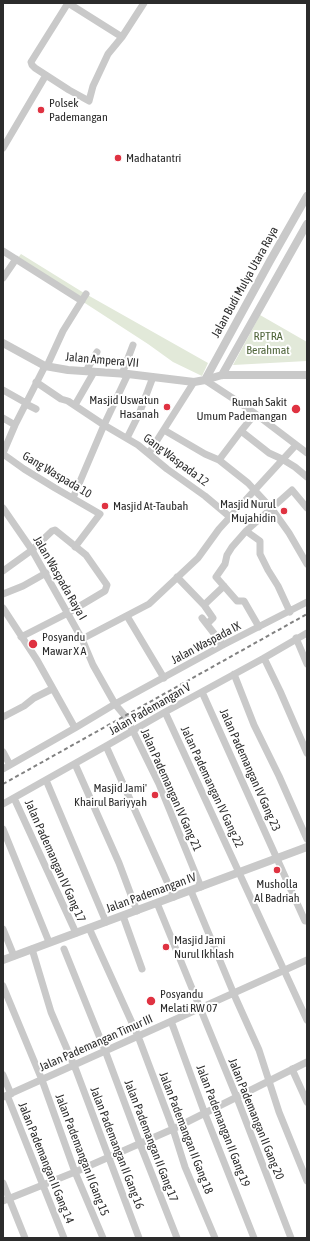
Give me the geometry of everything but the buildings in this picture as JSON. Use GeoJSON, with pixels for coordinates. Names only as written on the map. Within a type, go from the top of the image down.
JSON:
{"type":"FeatureCollection","features":[{"type":"Feature","properties":{"kind":"street"},"geometry":{"type":"LineString","coordinates":[[122,37],[68,3],[31,62],[32,65],[46,75],[89,101],[92,86],[108,54],[122,37],[144,3]]}},
{"type":"Feature","properties":{"kind":"street"},"geometry":{"type":"LineString","coordinates":[[3,148],[46,75]]}},
{"type":"Feature","properties":{"kind":"street","name":"Jalan Budi Mulya Utara Raya"},"geometry":{"type":"LineString","coordinates":[[205,380],[307,196]]}},
{"type":"Feature","properties":{"kind":"street"},"geometry":{"type":"LineString","coordinates":[[222,375],[307,224]]}},
{"type":"Feature","properties":{"kind":"street"},"geometry":{"type":"LineString","coordinates":[[3,251],[84,297],[63,331],[46,366],[36,382],[3,453]]}},
{"type":"Feature","properties":{"kind":"street"},"geometry":{"type":"LineString","coordinates":[[272,258],[284,266]]}},
{"type":"Feature","properties":{"kind":"street"},"geometry":{"type":"LineString","coordinates":[[3,278],[16,259]]}},
{"type":"Feature","properties":{"kind":"street","name":"Jalan Ampera VII"},"geometry":{"type":"LineString","coordinates":[[3,343],[46,366],[68,370],[125,374],[194,382],[222,375],[307,374]]}},
{"type":"Feature","properties":{"kind":"street"},"geometry":{"type":"LineString","coordinates":[[73,498],[125,374],[133,345]]}},
{"type":"Feature","properties":{"kind":"street"},"geometry":{"type":"LineString","coordinates":[[75,405],[97,352]]}},
{"type":"Feature","properties":{"kind":"street"},"geometry":{"type":"LineString","coordinates":[[127,438],[139,414],[153,377]]}},
{"type":"Feature","properties":{"kind":"street"},"geometry":{"type":"LineString","coordinates":[[205,380],[256,414],[307,453]]}},
{"type":"Feature","properties":{"kind":"street","name":"Gang Waspada 12"},"geometry":{"type":"LineString","coordinates":[[36,382],[61,399],[75,405],[104,426],[127,438],[230,517]]}},
{"type":"Feature","properties":{"kind":"street"},"geometry":{"type":"LineString","coordinates":[[149,454],[194,382]]}},
{"type":"Feature","properties":{"kind":"street"},"geometry":{"type":"LineString","coordinates":[[3,390],[36,409]]}},
{"type":"Feature","properties":{"kind":"street"},"geometry":{"type":"LineString","coordinates":[[219,460],[240,431],[256,414]]}},
{"type":"Feature","properties":{"kind":"street"},"geometry":{"type":"LineString","coordinates":[[3,418],[15,425]]}},
{"type":"Feature","properties":{"kind":"street"},"geometry":{"type":"LineString","coordinates":[[164,430],[205,454],[219,460],[248,483],[254,491],[272,508],[307,564]]}},
{"type":"Feature","properties":{"kind":"street"},"geometry":{"type":"LineString","coordinates":[[240,431],[269,453],[295,466],[307,477]]}},
{"type":"Feature","properties":{"kind":"street"},"geometry":{"type":"LineString","coordinates":[[82,639],[149,604],[198,558],[219,529],[296,445]]}},
{"type":"Feature","properties":{"kind":"street","name":"Gang Waspada 10"},"geometry":{"type":"LineString","coordinates":[[3,453],[24,469],[100,514],[75,547]]}},
{"type":"Feature","properties":{"kind":"street"},"geometry":{"type":"LineString","coordinates":[[259,627],[244,601],[238,601],[216,577],[225,564],[226,555],[232,547],[246,531],[292,490],[294,490],[307,508]]}},
{"type":"Feature","properties":{"kind":"street","name":"Jalan Waspada Raya I"},"geometry":{"type":"LineString","coordinates":[[3,508],[46,573],[82,639],[93,665],[115,704]]}},
{"type":"Feature","properties":{"kind":"street"},"geometry":{"type":"LineString","coordinates":[[3,571],[32,550],[52,531],[55,530],[86,555],[107,585],[105,591],[68,613],[21,637]]}},
{"type":"Feature","properties":{"kind":"street"},"geometry":{"type":"LineString","coordinates":[[246,531],[260,541],[260,554],[278,586],[290,612]]}},
{"type":"Feature","properties":{"kind":"street"},"geometry":{"type":"LineString","coordinates":[[3,594],[23,586],[46,573]]}},
{"type":"Feature","properties":{"kind":"street"},"geometry":{"type":"LineString","coordinates":[[177,577],[204,605],[213,618],[204,621],[223,646]]}},
{"type":"Feature","properties":{"kind":"street"},"geometry":{"type":"LineString","coordinates":[[204,605],[224,586]]}},
{"type":"Feature","properties":{"kind":"street","name":"Jalan Waspada IX"},"geometry":{"type":"LineString","coordinates":[[3,769],[115,704],[307,602]]}},
{"type":"Feature","properties":{"kind":"street"},"geometry":{"type":"LineString","coordinates":[[4,611],[37,660],[75,728]]}},
{"type":"Feature","properties":{"kind":"street"},"geometry":{"type":"LineString","coordinates":[[127,616],[164,678]]}},
{"type":"Feature","properties":{"kind":"street","name":"Jalan Pademangan V"},"geometry":{"type":"LineString","coordinates":[[3,804],[307,633]]}},
{"type":"Feature","properties":{"kind":"street"},"geometry":{"type":"LineString","coordinates":[[296,638],[307,664]]}},
{"type":"Feature","properties":{"kind":"street"},"geometry":{"type":"LineString","coordinates":[[264,658],[307,753]]}},
{"type":"Feature","properties":{"kind":"street"},"geometry":{"type":"LineString","coordinates":[[234,674],[254,725],[307,839]]}},
{"type":"Feature","properties":{"kind":"street"},"geometry":{"type":"LineString","coordinates":[[3,717],[52,689]]}},
{"type":"Feature","properties":{"kind":"street","name":"Jalan Pademangan IV Gang 23"},"geometry":{"type":"LineString","coordinates":[[202,692],[306,921]]}},
{"type":"Feature","properties":{"kind":"street","name":"Jalan Pademangan IV Gang 21"},"geometry":{"type":"LineString","coordinates":[[115,704],[125,716],[159,784],[201,887]]}},
{"type":"Feature","properties":{"kind":"street","name":"Jalan Pademangan IV Gang 22"},"geometry":{"type":"LineString","coordinates":[[165,712],[307,1020]]}},
{"type":"Feature","properties":{"kind":"street"},"geometry":{"type":"LineString","coordinates":[[106,746],[174,897]]}},
{"type":"Feature","properties":{"kind":"street"},"geometry":{"type":"LineString","coordinates":[[3,752],[10,764]]}},
{"type":"Feature","properties":{"kind":"street"},"geometry":{"type":"LineString","coordinates":[[75,764],[119,863],[137,911]]}},
{"type":"Feature","properties":{"kind":"street"},"geometry":{"type":"LineString","coordinates":[[46,780],[106,922]]}},
{"type":"Feature","properties":{"kind":"street","name":"Jalan Pademangan IV Gang 17"},"geometry":{"type":"LineString","coordinates":[[14,798],[76,933]]}},
{"type":"Feature","properties":{"kind":"street"},"geometry":{"type":"LineString","coordinates":[[3,829],[49,942]]}},
{"type":"Feature","properties":{"kind":"street","name":"Jalan Pademangan IV"},"geometry":{"type":"LineString","coordinates":[[3,960],[307,847]]}},
{"type":"Feature","properties":{"kind":"street"},"geometry":{"type":"LineString","coordinates":[[191,891],[259,1050],[292,1144],[307,1181]]}},
{"type":"Feature","properties":{"kind":"street","name":"Jalan Pademangan II Gang 20"},"geometry":{"type":"LineString","coordinates":[[156,903],[237,1098],[291,1238]]}},
{"type":"Feature","properties":{"kind":"street"},"geometry":{"type":"LineString","coordinates":[[123,916],[142,969]]}},
{"type":"Feature","properties":{"kind":"street","name":"Jalan Pademangan II Gang 18"},"geometry":{"type":"LineString","coordinates":[[89,928],[138,1036],[173,1129],[185,1167],[215,1238]]}},
{"type":"Feature","properties":{"kind":"street"},"geometry":{"type":"LineString","coordinates":[[3,929],[14,956]]}},
{"type":"Feature","properties":{"kind":"street","name":"Jalan Pademangan II Gang 16"},"geometry":{"type":"LineString","coordinates":[[32,949],[51,1012],[74,1065],[139,1238]]}},
{"type":"Feature","properties":{"kind":"street","name":"Jalan Pademangan II Gang 17"},"geometry":{"type":"LineString","coordinates":[[64,949],[177,1238]]}},
{"type":"Feature","properties":{"kind":"street","name":"Jalan Pademangan Timur III"},"geometry":{"type":"LineString","coordinates":[[7,1095],[307,960]]}},
{"type":"Feature","properties":{"kind":"street","name":"Jalan Pademangan II Gang 15"},"geometry":{"type":"LineString","coordinates":[[3,986],[42,1080],[75,1172],[102,1238]]}},
{"type":"Feature","properties":{"kind":"street","name":"Jalan Pademangan II Gang 19"},"geometry":{"type":"LineString","coordinates":[[171,1021],[205,1114],[254,1238]]}},
{"type":"Feature","properties":{"kind":"street"},"geometry":{"type":"LineString","coordinates":[[6,1200],[75,1172],[173,1129],[237,1098],[292,1068],[307,1062]]}},
{"type":"Feature","properties":{"kind":"street"},"geometry":{"type":"LineString","coordinates":[[292,1068],[307,1102]]}},
{"type":"Feature","properties":{"kind":"street","name":"Jalan Pademangan II Gang 14"},"geometry":{"type":"LineString","coordinates":[[3,1074],[7,1095],[64,1238]]}},
{"type":"Feature","properties":{"kind":"street"},"geometry":{"type":"LineString","coordinates":[[3,1183],[6,1200],[25,1238]]}},
{"type":"Feature","properties":{"kind":"green space"},"geometry":{"type":"Polygon","coordinates":[[[21,254],[84,293],[208,363],[202,376],[173,362],[148,344],[17,259],[21,254]]]}},
{"type":"Feature","properties":{"kind":"green space","name":"RPTRA Berahmat"},"geometry":{"type":"Polygon","coordinates":[[[260,315],[307,342],[307,361],[233,365],[260,315]]]}},
{"type":"Feature","properties":{"kind":"railway"},"geometry":{"type":"LineString","coordinates":[[3,784],[307,614]]}},
{"type":"Feature","properties":{"kind":"place","name":"Polsek Pademangan"},"geometry":{"type":"Point","coordinates":[41,110]}},
{"type":"Feature","properties":{"kind":"place","name":"Madhatantri"},"geometry":{"type":"Point","coordinates":[118,158]}},
{"type":"Feature","properties":{"kind":"place","name":"Masjid Uswatun Hasanah"},"geometry":{"type":"Point","coordinates":[167,407]}},
{"type":"Feature","properties":{"kind":"place","name":"Rumah Sakit Umum Pademangan"},"geometry":{"type":"Point","coordinates":[296,409]}},
{"type":"Feature","properties":{"kind":"place","name":"Masjid At-Taubah"},"geometry":{"type":"Point","coordinates":[105,506]}},
{"type":"Feature","properties":{"kind":"place","name":"Masjid Nurul Mujahidin"},"geometry":{"type":"Point","coordinates":[284,511]}},
{"type":"Feature","properties":{"kind":"place","name":"Posyandu Mawar X A"},"geometry":{"type":"Point","coordinates":[33,644]}},
{"type":"Feature","properties":{"kind":"place","name":"Masjid Jami' Khairul Bariyyah"},"geometry":{"type":"Point","coordinates":[155,795]}},
{"type":"Feature","properties":{"kind":"place","name":"Musholla Al Badriah"},"geometry":{"type":"Point","coordinates":[277,870]}},
{"type":"Feature","properties":{"kind":"place","name":"Masjid Jami Nurul Ikhlash"},"geometry":{"type":"Point","coordinates":[166,947]}},
{"type":"Feature","properties":{"kind":"place","name":"Posyandu Melati RW 07"},"geometry":{"type":"Point","coordinates":[151,1001]}}]}
